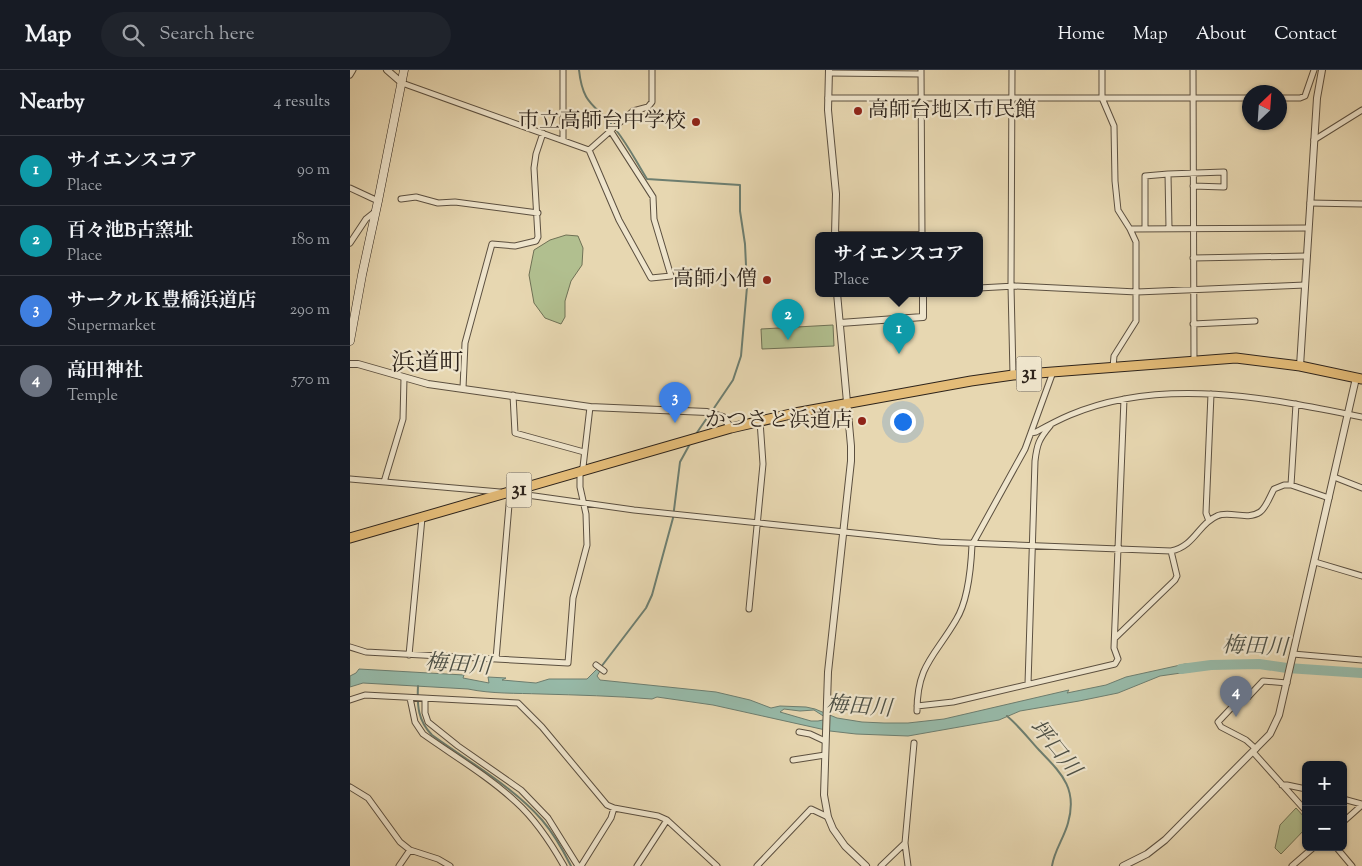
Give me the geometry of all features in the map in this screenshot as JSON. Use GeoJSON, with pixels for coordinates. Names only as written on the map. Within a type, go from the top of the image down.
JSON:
{"type":"FeatureCollection","features":[{"type":"Feature","properties":{"kind":"main road"},"geometry":{"type":"LineString","coordinates":[[350,341],[404,70]]}},
{"type":"Feature","properties":{"kind":"main road","name":"31"},"geometry":{"type":"LineString","coordinates":[[350,538],[731,428],[847,404],[1013,375],[1236,358],[1300,366],[1359,379]]}},
{"type":"Feature","properties":{"kind":"street"},"geometry":{"type":"LineString","coordinates":[[350,75],[353,70]]}},
{"type":"Feature","properties":{"kind":"street"},"geometry":{"type":"LineString","coordinates":[[387,70],[402,83],[589,150],[619,220],[651,278],[671,276],[654,219],[653,197],[610,130]]}},
{"type":"Feature","properties":{"kind":"street"},"geometry":{"type":"LineString","coordinates":[[562,70],[563,140]]}},
{"type":"Feature","properties":{"kind":"street"},"geometry":{"type":"LineString","coordinates":[[589,150],[633,111],[648,107],[652,102],[652,70]]}},
{"type":"Feature","properties":{"kind":"street"},"geometry":{"type":"LineString","coordinates":[[1012,70],[1011,286],[1013,375]]}},
{"type":"Feature","properties":{"kind":"street"},"geometry":{"type":"LineString","coordinates":[[1102,70],[1102,98],[1114,126],[1115,181],[1118,210],[1136,242],[1136,322],[1114,356],[1113,367]]}},
{"type":"Feature","properties":{"kind":"street"},"geometry":{"type":"LineString","coordinates":[[1192,70],[1194,362]]}},
{"type":"Feature","properties":{"kind":"street"},"geometry":{"type":"LineString","coordinates":[[1287,98],[1305,96],[1314,70]]}},
{"type":"Feature","properties":{"kind":"street"},"geometry":{"type":"LineString","coordinates":[[1300,366],[1317,98],[1322,70]]}},
{"type":"Feature","properties":{"kind":"street"},"geometry":{"type":"LineString","coordinates":[[835,232],[836,194],[829,128],[829,72],[921,72],[922,232]]}},
{"type":"Feature","properties":{"kind":"street"},"geometry":{"type":"LineString","coordinates":[[828,98],[1242,98]]}},
{"type":"Feature","properties":{"kind":"street"},"geometry":{"type":"LineString","coordinates":[[1314,140],[1362,110]]}},
{"type":"Feature","properties":{"kind":"street"},"geometry":{"type":"LineString","coordinates":[[463,388],[465,343],[492,244],[515,246],[536,241],[538,237],[534,168],[536,154],[543,133]]}},
{"type":"Feature","properties":{"kind":"street"},"geometry":{"type":"LineString","coordinates":[[1145,228],[1145,176],[1224,172],[1224,187],[1193,186]]}},
{"type":"Feature","properties":{"kind":"street"},"geometry":{"type":"LineString","coordinates":[[1168,174],[1169,228]]}},
{"type":"Feature","properties":{"kind":"street"},"geometry":{"type":"LineString","coordinates":[[350,188],[378,201]]}},
{"type":"Feature","properties":{"kind":"street"},"geometry":{"type":"LineString","coordinates":[[401,199],[416,197],[438,203],[455,202],[538,213]]}},
{"type":"Feature","properties":{"kind":"street"},"geometry":{"type":"LineString","coordinates":[[1310,203],[1362,204]]}},
{"type":"Feature","properties":{"kind":"street"},"geometry":{"type":"LineString","coordinates":[[350,243],[366,219],[376,211]]}},
{"type":"Feature","properties":{"kind":"street"},"geometry":{"type":"LineString","coordinates":[[1130,229],[1308,228]]}},
{"type":"Feature","properties":{"kind":"street"},"geometry":{"type":"LineString","coordinates":[[1192,258],[1306,256]]}},
{"type":"Feature","properties":{"kind":"street"},"geometry":{"type":"LineString","coordinates":[[983,288],[1011,286],[1137,292],[1305,286]]}},
{"type":"Feature","properties":{"kind":"street"},"geometry":{"type":"LineString","coordinates":[[837,297],[851,454],[828,672],[824,795],[828,817],[839,839],[866,866]]}},
{"type":"Feature","properties":{"kind":"street"},"geometry":{"type":"LineString","coordinates":[[840,323],[923,317],[924,297]]}},
{"type":"Feature","properties":{"kind":"street"},"geometry":{"type":"LineString","coordinates":[[1193,324],[1255,321]]}},
{"type":"Feature","properties":{"kind":"street"},"geometry":{"type":"LineString","coordinates":[[350,364],[358,364],[428,384],[590,407],[707,412],[723,417],[731,428]]}},
{"type":"Feature","properties":{"kind":"street"},"geometry":{"type":"LineString","coordinates":[[1053,372],[1026,449],[1010,474],[972,545],[972,560],[964,601],[957,619],[925,666],[919,682],[917,708],[954,702],[1115,664],[1118,659],[1114,648],[1124,399]]}},
{"type":"Feature","properties":{"kind":"street"},"geometry":{"type":"LineString","coordinates":[[384,482],[403,419],[404,378]]}},
{"type":"Feature","properties":{"kind":"street"},"geometry":{"type":"LineString","coordinates":[[1124,866],[1147,854],[1165,840],[1255,751],[1270,734],[1279,716],[1348,414],[1359,379]]}},
{"type":"Feature","properties":{"kind":"street"},"geometry":{"type":"LineString","coordinates":[[1031,433],[1090,407],[1124,399],[1192,392],[1296,404],[1362,417]]}},
{"type":"Feature","properties":{"kind":"street"},"geometry":{"type":"LineString","coordinates":[[1209,521],[1206,513],[1210,394]]}},
{"type":"Feature","properties":{"kind":"street"},"geometry":{"type":"LineString","coordinates":[[512,395],[515,433],[584,452]]}},
{"type":"Feature","properties":{"kind":"street"},"geometry":{"type":"LineString","coordinates":[[1291,486],[1296,404]]}},
{"type":"Feature","properties":{"kind":"street"},"geometry":{"type":"LineString","coordinates":[[350,647],[366,652],[568,663],[573,598],[587,545],[586,514],[580,487],[580,472],[590,407]]}},
{"type":"Feature","properties":{"kind":"street"},"geometry":{"type":"LineString","coordinates":[[749,609],[762,464],[760,421]]}},
{"type":"Feature","properties":{"kind":"street"},"geometry":{"type":"LineString","coordinates":[[1028,684],[1037,445],[1052,424]]}},
{"type":"Feature","properties":{"kind":"street"},"geometry":{"type":"LineString","coordinates":[[1334,477],[1362,488]]}},
{"type":"Feature","properties":{"kind":"street"},"geometry":{"type":"LineString","coordinates":[[350,480],[510,493],[668,513],[972,545],[1171,552],[1186,546],[1209,521],[1218,515],[1257,514],[1262,511],[1274,489],[1284,485],[1329,498]]}},
{"type":"Feature","properties":{"kind":"street"},"geometry":{"type":"LineString","coordinates":[[496,660],[510,493]]}},
{"type":"Feature","properties":{"kind":"street"},"geometry":{"type":"LineString","coordinates":[[409,655],[422,518]]}},
{"type":"Feature","properties":{"kind":"street"},"geometry":{"type":"LineString","coordinates":[[1115,638],[1175,580],[1177,576],[1171,552]]}},
{"type":"Feature","properties":{"kind":"street"},"geometry":{"type":"LineString","coordinates":[[1315,562],[1362,576]]}},
{"type":"Feature","properties":{"kind":"street"},"geometry":{"type":"LineString","coordinates":[[1293,654],[1362,660]]}},
{"type":"Feature","properties":{"kind":"street"},"geometry":{"type":"LineString","coordinates":[[596,665],[604,671]]}},
{"type":"Feature","properties":{"kind":"street"},"geometry":{"type":"LineString","coordinates":[[1287,683],[1262,681],[1248,697],[1235,704],[1218,722],[1221,727],[1246,740],[1282,786],[1302,807]]}},
{"type":"Feature","properties":{"kind":"street"},"geometry":{"type":"LineString","coordinates":[[350,700],[365,695],[518,703],[542,727],[607,805],[658,816],[667,820],[717,866]]}},
{"type":"Feature","properties":{"kind":"street"},"geometry":{"type":"LineString","coordinates":[[410,698],[415,722],[423,734],[516,802],[550,842],[564,866]]}},
{"type":"Feature","properties":{"kind":"street"},"geometry":{"type":"LineString","coordinates":[[421,699],[428,722],[526,795],[548,818],[578,866]]}},
{"type":"Feature","properties":{"kind":"street"},"geometry":{"type":"LineString","coordinates":[[799,732],[810,734],[825,741]]}},
{"type":"Feature","properties":{"kind":"street"},"geometry":{"type":"LineString","coordinates":[[908,866],[904,843],[914,743]]}},
{"type":"Feature","properties":{"kind":"street"},"geometry":{"type":"LineString","coordinates":[[793,760],[825,755]]}},
{"type":"Feature","properties":{"kind":"street"},"geometry":{"type":"LineString","coordinates":[[1282,786],[1287,784],[1302,789]]}},
{"type":"Feature","properties":{"kind":"street"},"geometry":{"type":"LineString","coordinates":[[350,787],[368,798],[400,842],[410,850],[438,859],[450,866]]}},
{"type":"Feature","properties":{"kind":"street"},"geometry":{"type":"LineString","coordinates":[[1347,800],[1362,804]]}},
{"type":"Feature","properties":{"kind":"street"},"geometry":{"type":"LineString","coordinates":[[1347,818],[1362,804]]}},
{"type":"Feature","properties":{"kind":"street"},"geometry":{"type":"LineString","coordinates":[[582,866],[611,818],[614,808]]}},
{"type":"Feature","properties":{"kind":"street"},"geometry":{"type":"LineString","coordinates":[[757,866],[811,809],[828,817]]}},
{"type":"Feature","properties":{"kind":"street"},"geometry":{"type":"LineString","coordinates":[[637,866],[667,820]]}},
{"type":"Feature","properties":{"kind":"street"},"geometry":{"type":"LineString","coordinates":[[881,866],[904,843]]}},
{"type":"Feature","properties":{"kind":"street"},"geometry":{"type":"LineString","coordinates":[[399,866],[410,850]]}},
{"type":"Feature","properties":{"kind":"street"},"geometry":{"type":"LineString","coordinates":[[1292,866],[1309,851]]}},
{"type":"Feature","properties":{"kind":"street"},"geometry":{"type":"LineString","coordinates":[[1339,851],[1352,866]]}},
{"type":"Feature","properties":{"kind":"shaded area"},"geometry":{"type":"Polygon","coordinates":[[[566,235],[578,236],[583,248],[582,265],[571,281],[565,301],[565,317],[561,324],[545,318],[534,303],[529,275],[534,250],[550,240],[566,235]]]}},
{"type":"Feature","properties":{"kind":"shaded area"},"geometry":{"type":"Polygon","coordinates":[[[833,325],[834,346],[762,349],[761,329],[833,325]]]}},
{"type":"Feature","properties":{"kind":"shaded area"},"geometry":{"type":"Polygon","coordinates":[[[1185,664],[1194,664],[1195,671],[1160,676],[1118,693],[1020,711],[999,720],[908,736],[830,731],[713,705],[657,697],[652,699],[504,693],[363,683],[350,687],[350,676],[359,669],[464,675],[463,678],[489,683],[488,677],[536,683],[549,679],[587,679],[597,669],[600,671],[597,676],[600,680],[716,692],[750,700],[771,708],[780,706],[806,707],[837,718],[862,722],[908,723],[944,719],[1069,690],[1067,693],[1106,685],[1126,677],[1185,664]],[[784,709],[780,712],[811,721],[828,719],[814,710],[784,709]]]}},
{"type":"Feature","properties":{"kind":"shaded area"},"geometry":{"type":"Polygon","coordinates":[[[1296,808],[1302,815],[1302,832],[1281,854],[1275,848],[1280,825],[1296,808]]]}},
{"type":"Feature","properties":{"kind":"waterway"},"geometry":{"type":"LineString","coordinates":[[579,70],[587,99],[620,136],[647,179],[740,185],[740,211],[745,244],[747,287],[741,356],[733,380],[712,411]]}},
{"type":"Feature","properties":{"kind":"waterway"},"geometry":{"type":"LineString","coordinates":[[696,434],[709,415]]}},
{"type":"Feature","properties":{"kind":"waterway"},"geometry":{"type":"LineString","coordinates":[[601,667],[646,608],[652,595],[673,518],[680,462],[691,442]]}},
{"type":"Feature","properties":{"kind":"waterway","name":"梅田川"},"geometry":{"type":"LineString","coordinates":[[1181,669],[1211,665],[1259,664],[1287,668],[1362,673]]}},
{"type":"Feature","properties":{"kind":"waterway"},"geometry":{"type":"LineString","coordinates":[[418,686],[419,713],[427,730],[504,785],[530,808],[550,831],[571,866]]}},
{"type":"Feature","properties":{"kind":"waterway","name":"坪口川"},"geometry":{"type":"LineString","coordinates":[[1007,716],[1054,766],[1066,782],[1069,791],[1071,811],[1052,866]]}},
{"type":"Feature","properties":{"kind":"place","name":"高師台地区市民館"},"geometry":{"type":"Point","coordinates":[858,111]}},
{"type":"Feature","properties":{"kind":"place","name":"市立高師台中学校"},"geometry":{"type":"Point","coordinates":[696,122]}},
{"type":"Feature","properties":{"kind":"place","name":"高師小僧"},"geometry":{"type":"Point","coordinates":[767,280]}},
{"type":"Feature","properties":{"kind":"place","name":"百々池B古窯址"},"geometry":{"type":"Point","coordinates":[788,340]}},
{"type":"Feature","properties":{"kind":"place","name":"サイエンスコア"},"geometry":{"type":"Point","coordinates":[899,354]}},
{"type":"Feature","properties":{"kind":"place","name":"かつさと浜道店"},"geometry":{"type":"Point","coordinates":[862,421]}},
{"type":"Feature","properties":{"kind":"place","name":"サークルＫ豊橋浜道店"},"geometry":{"type":"Point","coordinates":[675,423]}},
{"type":"Feature","properties":{"kind":"place","name":"高田神社"},"geometry":{"type":"Point","coordinates":[1236,717]}},
{"type":"Feature","properties":{"kind":"district","name":"浜道町"},"geometry":{"type":"Point","coordinates":[427,364]}}]}
